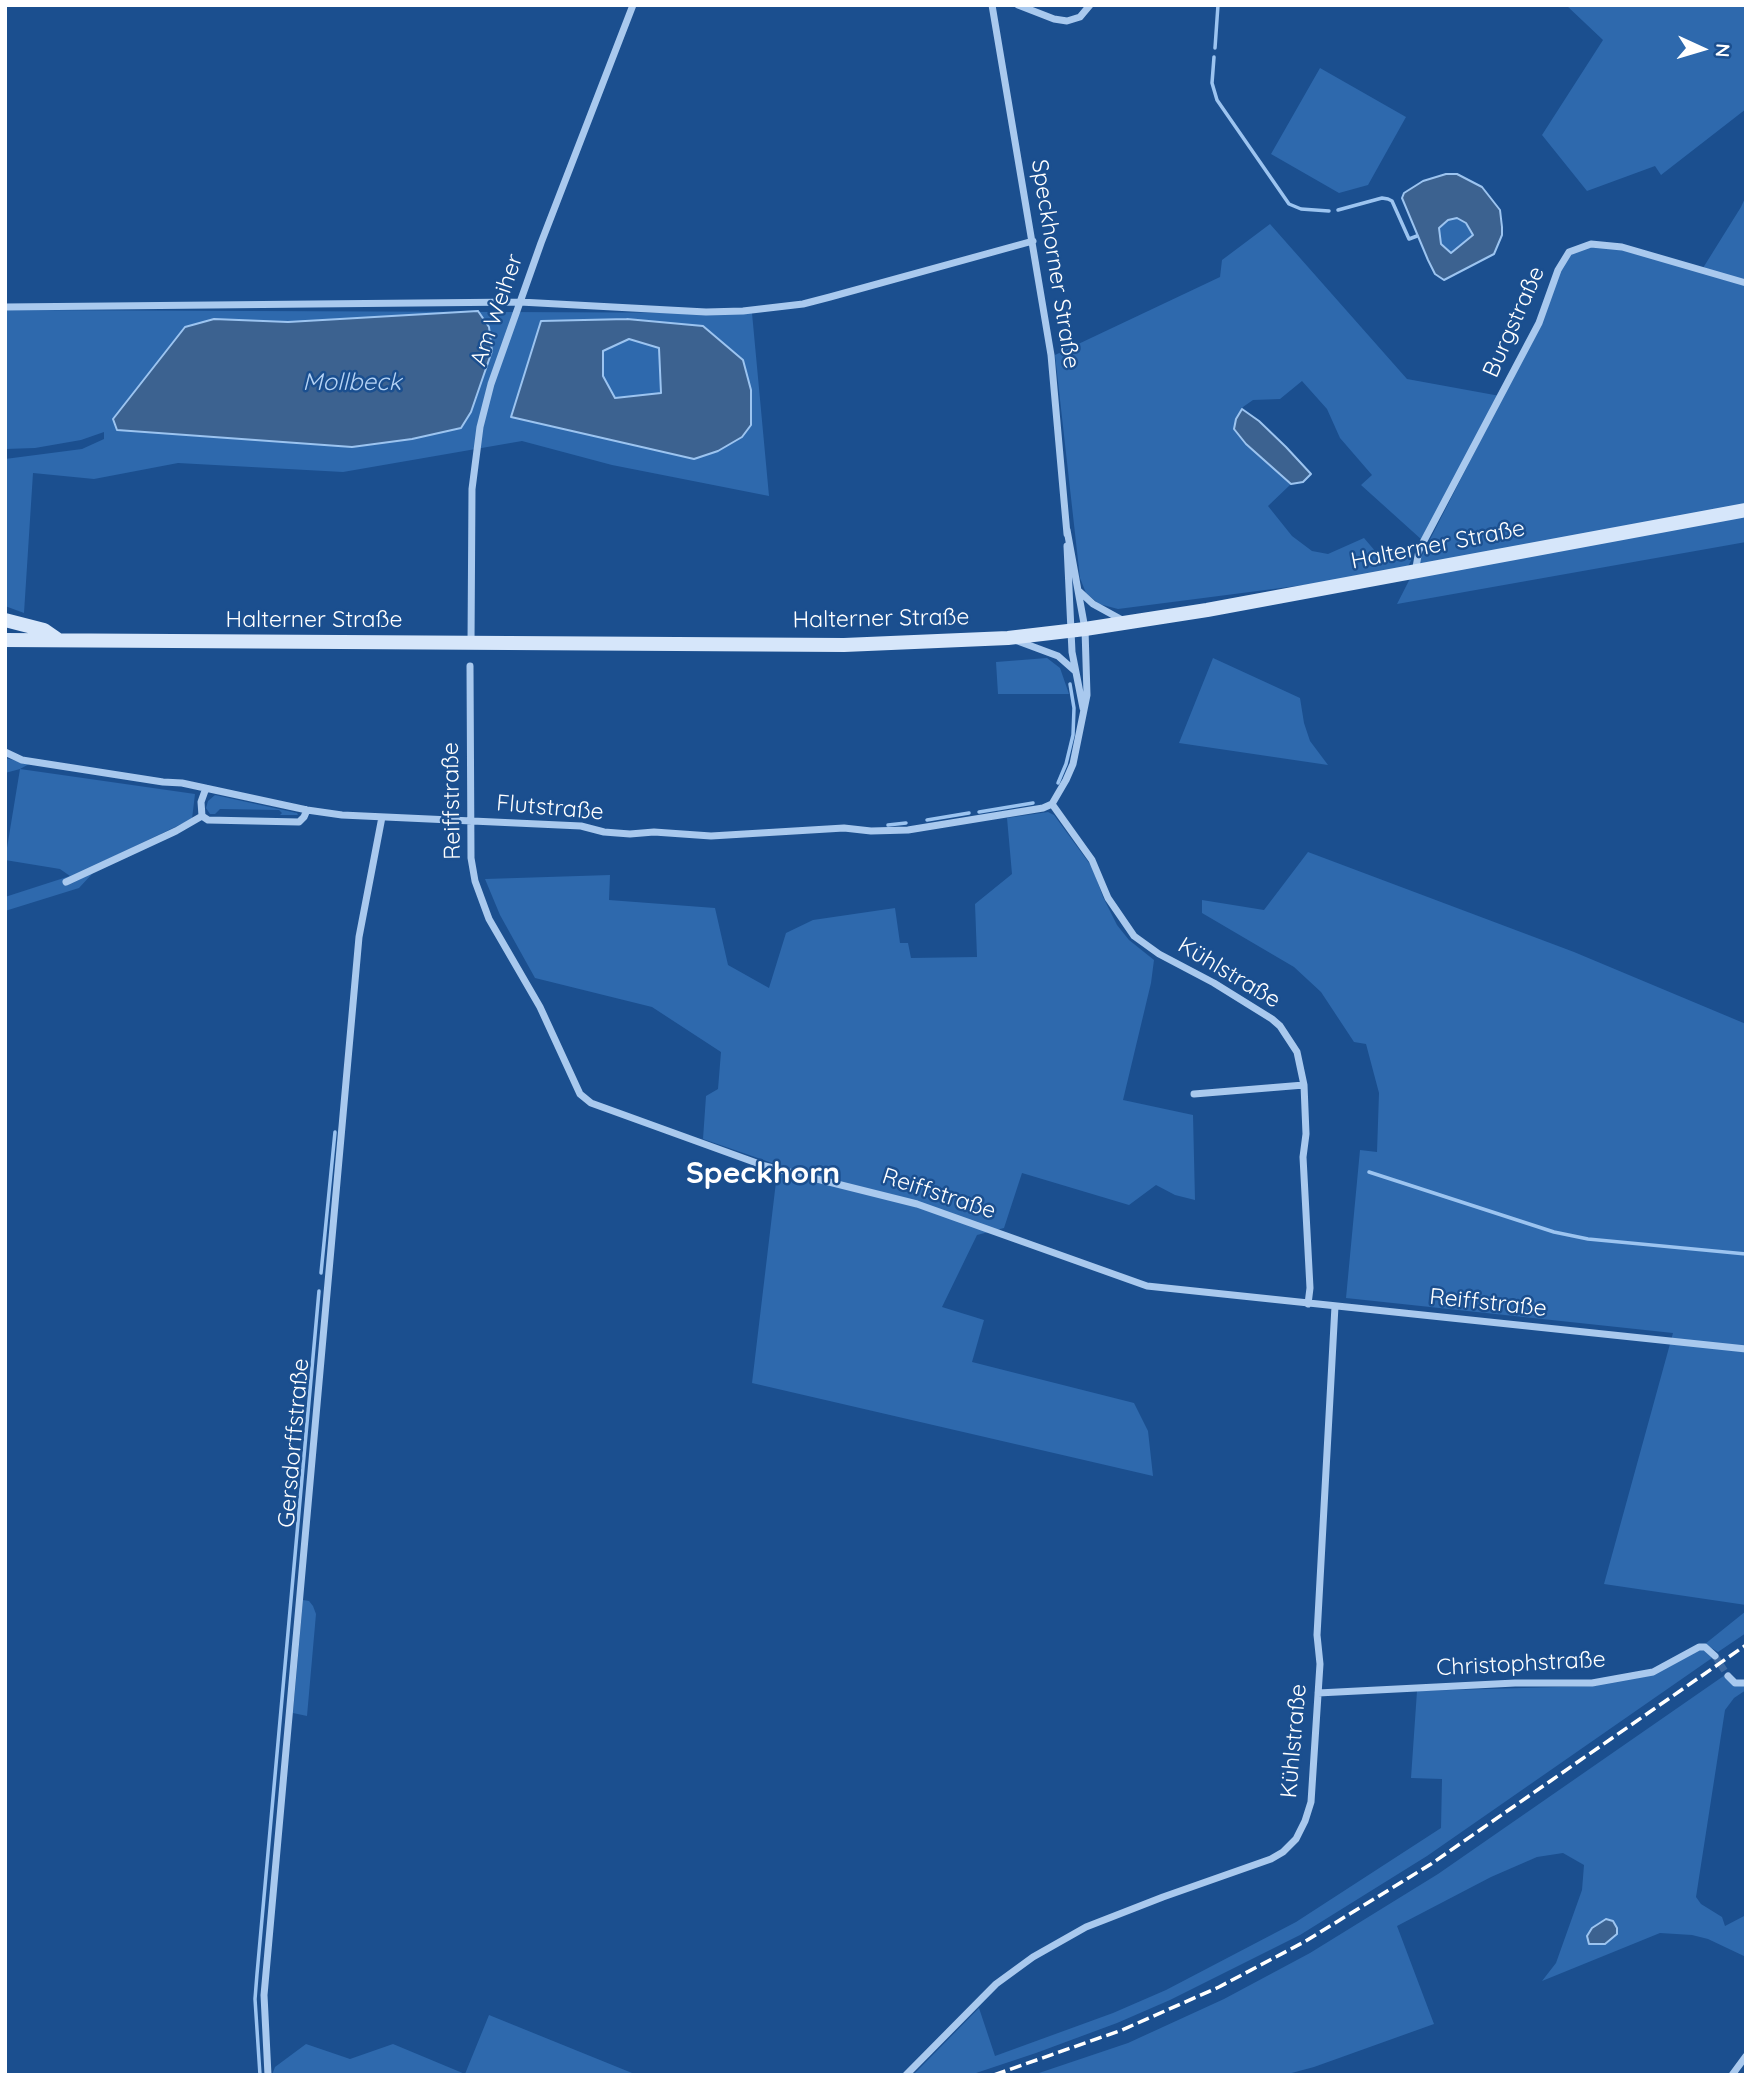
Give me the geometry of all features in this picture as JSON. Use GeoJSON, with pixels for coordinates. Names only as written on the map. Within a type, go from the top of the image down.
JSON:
{"type":"FeatureCollection","features":[{"type":"Feature","properties":{"kind":"main road","name":"Halterner Straße"},"geometry":{"type":"LineString","coordinates":[[5,640],[471,637],[844,645],[1008,638],[1127,623],[1415,573],[1746,510]]}},
{"type":"Feature","properties":{"kind":"main road"},"geometry":{"type":"LineString","coordinates":[[5,620],[44,631],[58,640]]}},
{"type":"Feature","properties":{"kind":"street","name":"Am Weiher"},"geometry":{"type":"LineString","coordinates":[[471,637],[472,489],[480,427],[491,384],[633,5]]}},
{"type":"Feature","properties":{"kind":"street","name":"Speckhorner Straße"},"geometry":{"type":"LineString","coordinates":[[992,5],[1051,355],[1078,630]]}},
{"type":"Feature","properties":{"kind":"street"},"geometry":{"type":"LineString","coordinates":[[1018,5],[1054,19],[1067,21],[1080,17],[1090,5]]}},
{"type":"Feature","properties":{"kind":"street"},"geometry":{"type":"LineString","coordinates":[[5,306],[520,302],[706,312],[784,307],[830,297],[1033,241]]}},
{"type":"Feature","properties":{"kind":"street","name":"Burgstraße"},"geometry":{"type":"LineString","coordinates":[[1415,573],[1419,550],[1539,323],[1558,270],[1569,252],[1591,244],[1622,247],[1746,283]]}},
{"type":"Feature","properties":{"kind":"street","name":"Speckhorner Straße"},"geometry":{"type":"LineString","coordinates":[[1067,530],[1080,592],[1078,630]]}},
{"type":"Feature","properties":{"kind":"street"},"geometry":{"type":"LineString","coordinates":[[1080,592],[1093,604],[1127,623]]}},
{"type":"Feature","properties":{"kind":"street"},"geometry":{"type":"LineString","coordinates":[[1078,630],[1075,671],[1084,712]]}},
{"type":"Feature","properties":{"kind":"street"},"geometry":{"type":"LineString","coordinates":[[1052,804],[1073,764],[1087,695],[1078,630]]}},
{"type":"Feature","properties":{"kind":"street"},"geometry":{"type":"LineString","coordinates":[[1008,638],[1058,656],[1075,671]]}},
{"type":"Feature","properties":{"kind":"street","name":"Reiffstraße"},"geometry":{"type":"LineString","coordinates":[[470,666],[471,858],[475,881],[489,919],[540,1007],[580,1094],[591,1103],[765,1166],[917,1204],[1147,1286],[1746,1349]]}},
{"type":"Feature","properties":{"kind":"street","name":"Flutstraße"},"geometry":{"type":"LineString","coordinates":[[5,752],[22,760],[206,788],[342,815],[581,827],[630,834],[654,832],[711,836],[844,828],[871,831],[919,829],[1043,808],[1052,804]]}},
{"type":"Feature","properties":{"kind":"street"},"geometry":{"type":"LineString","coordinates":[[202,816],[201,802],[206,788]]}},
{"type":"Feature","properties":{"kind":"street","name":"Kühlstraße"},"geometry":{"type":"LineString","coordinates":[[1052,804],[1092,860],[1108,898],[1134,936],[1159,954],[1214,983],[1272,1019],[1280,1026],[1297,1052],[1304,1085],[1306,1133],[1303,1157],[1310,1288],[1308,1304]]}},
{"type":"Feature","properties":{"kind":"street"},"geometry":{"type":"LineString","coordinates":[[202,816],[208,820],[299,822],[307,810]]}},
{"type":"Feature","properties":{"kind":"street"},"geometry":{"type":"LineString","coordinates":[[66,882],[202,816]]}},
{"type":"Feature","properties":{"kind":"street","name":"Gersdorffstraße"},"geometry":{"type":"LineString","coordinates":[[268,2075],[264,1995],[358,950],[382,817]]}},
{"type":"Feature","properties":{"kind":"street"},"geometry":{"type":"LineString","coordinates":[[1195,1094],[1304,1085]]}},
{"type":"Feature","properties":{"kind":"street","name":"Kühlstraße"},"geometry":{"type":"LineString","coordinates":[[906,2075],[996,1984],[1033,1956],[1086,1927],[1271,1859],[1296,1839],[1311,1802],[1320,1664],[1317,1635],[1335,1306]]}},
{"type":"Feature","properties":{"kind":"street","name":"Christophstraße"},"geometry":{"type":"LineString","coordinates":[[1318,1693],[1515,1683],[1592,1683],[1653,1672],[1699,1647],[1705,1647],[1715,1656]]}},
{"type":"Feature","properties":{"kind":"street"},"geometry":{"type":"LineString","coordinates":[[1728,1675],[1735,1683],[1746,1683]]}},
{"type":"Feature","properties":{"kind":"street"},"geometry":{"type":"LineString","coordinates":[[1732,2075],[1746,2056]]}},
{"type":"Feature","properties":{"kind":"shaded area"},"geometry":{"type":"Polygon","coordinates":[[[1566,5],[1746,5],[1746,109],[1661,175],[1655,166],[1587,191],[1542,135],[1603,40],[1566,5]]]}},
{"type":"Feature","properties":{"kind":"shaded area"},"geometry":{"type":"Polygon","coordinates":[[[1320,68],[1406,117],[1368,185],[1339,193],[1271,154],[1320,68]]]}},
{"type":"Feature","properties":{"kind":"shaded area"},"geometry":{"type":"Polygon","coordinates":[[[1746,196],[1746,281],[1703,268],[1746,196]]]}},
{"type":"Feature","properties":{"kind":"shaded area"},"geometry":{"type":"Polygon","coordinates":[[[1457,218],[1466,223],[1474,235],[1451,253],[1441,245],[1439,228],[1448,220],[1457,218]]]}},
{"type":"Feature","properties":{"kind":"shaded area"},"geometry":{"type":"Polygon","coordinates":[[[1270,224],[1407,379],[1500,396],[1422,540],[1361,485],[1372,475],[1340,438],[1327,409],[1302,381],[1280,399],[1253,400],[1243,407],[1236,419],[1234,429],[1246,444],[1291,484],[1268,506],[1292,536],[1312,551],[1328,554],[1364,538],[1382,559],[1404,555],[1413,557],[1405,572],[1118,609],[1099,604],[1086,593],[1080,578],[1055,355],[1220,277],[1222,260],[1270,224]]]}},
{"type":"Feature","properties":{"kind":"shaded area"},"geometry":{"type":"Polygon","coordinates":[[[1591,246],[1622,248],[1746,285],[1746,542],[1397,604],[1540,324],[1560,270],[1571,252],[1591,246]]]}},
{"type":"Feature","properties":{"kind":"shaded area"},"geometry":{"type":"Polygon","coordinates":[[[5,310],[752,313],[769,496],[612,465],[522,441],[343,472],[178,463],[94,479],[33,473],[24,613],[5,606],[5,459],[82,449],[104,439],[104,432],[81,440],[35,448],[5,449],[5,310]]]}},
{"type":"Feature","properties":{"kind":"shaded area"},"geometry":{"type":"Polygon","coordinates":[[[1047,658],[1060,668],[1069,694],[998,694],[996,662],[1047,658]]]}},
{"type":"Feature","properties":{"kind":"shaded area"},"geometry":{"type":"Polygon","coordinates":[[[1213,658],[1300,698],[1310,741],[1328,765],[1179,743],[1213,658]]]}},
{"type":"Feature","properties":{"kind":"shaded area"},"geometry":{"type":"Polygon","coordinates":[[[5,758],[29,764],[5,773],[5,758]]]}},
{"type":"Feature","properties":{"kind":"shaded area"},"geometry":{"type":"Polygon","coordinates":[[[20,769],[195,794],[192,819],[104,861],[79,888],[5,911],[5,897],[70,876],[60,869],[5,860],[20,769]]]}},
{"type":"Feature","properties":{"kind":"shaded area"},"geometry":{"type":"Polygon","coordinates":[[[215,795],[297,813],[298,815],[280,815],[282,813],[279,810],[220,809],[215,814],[210,814],[206,808],[208,801],[215,795]]]}},
{"type":"Feature","properties":{"kind":"shaded area"},"geometry":{"type":"Polygon","coordinates":[[[1048,812],[1054,815],[1092,867],[1117,925],[1129,940],[1154,960],[1123,1100],[1193,1115],[1195,1200],[1175,1195],[1156,1185],[1129,1205],[1022,1173],[1004,1228],[977,1235],[942,1307],[984,1320],[972,1362],[1134,1403],[1148,1431],[1153,1476],[752,1383],[778,1165],[703,1139],[706,1096],[718,1089],[721,1052],[652,1007],[535,978],[500,915],[485,879],[610,875],[609,900],[715,908],[728,965],[769,988],[786,933],[813,920],[895,908],[900,943],[908,943],[911,958],[977,957],[975,904],[1012,874],[1007,818],[1048,812]]]}},
{"type":"Feature","properties":{"kind":"shaded area"},"geometry":{"type":"Polygon","coordinates":[[[1308,852],[1574,952],[1746,1024],[1746,1605],[1604,1584],[1673,1333],[1346,1298],[1360,1150],[1377,1152],[1379,1093],[1366,1044],[1354,1042],[1321,992],[1294,967],[1202,913],[1202,900],[1264,910],[1308,852]]]}},
{"type":"Feature","properties":{"kind":"shaded area"},"geometry":{"type":"Polygon","coordinates":[[[303,1600],[309,1601],[316,1614],[307,1716],[293,1713],[303,1600]]]}},
{"type":"Feature","properties":{"kind":"shaded area"},"geometry":{"type":"Polygon","coordinates":[[[1746,1611],[1746,1633],[1718,1652],[1705,1644],[1746,1611]]]}},
{"type":"Feature","properties":{"kind":"shaded area"},"geometry":{"type":"Polygon","coordinates":[[[1699,1649],[1705,1650],[1712,1658],[1427,1856],[1300,1935],[1170,2000],[1036,2053],[970,2075],[913,2075],[979,2008],[995,2056],[1113,2013],[1166,1990],[1296,1922],[1441,1828],[1442,1779],[1411,1778],[1417,1691],[1593,1686],[1653,1673],[1699,1649]]]}},
{"type":"Feature","properties":{"kind":"shaded area"},"geometry":{"type":"Polygon","coordinates":[[[1725,1675],[1746,1684],[1746,1690],[1734,1698],[1725,1710],[1696,1897],[1701,1904],[1722,1917],[1725,1926],[1746,1915],[1746,1957],[1708,1939],[1660,1933],[1542,1981],[1556,1963],[1582,1890],[1584,1865],[1563,1853],[1537,1857],[1491,1877],[1397,1926],[1434,2024],[1284,2075],[1033,2075],[1128,2043],[1224,1999],[1310,1953],[1438,1874],[1725,1675]]]}},
{"type":"Feature","properties":{"kind":"shaded area"},"geometry":{"type":"Polygon","coordinates":[[[489,2015],[637,2075],[272,2075],[275,2067],[306,2044],[350,2059],[393,2044],[465,2074],[489,2015]]]}},
{"type":"Feature","properties":{"kind":"water"},"geometry":{"type":"Polygon","coordinates":[[[1446,174],[1457,174],[1482,187],[1500,210],[1502,235],[1494,254],[1444,280],[1435,274],[1402,198],[1404,193],[1423,181],[1446,174]],[[1457,218],[1448,220],[1439,228],[1441,244],[1451,253],[1473,235],[1466,223],[1457,218]]]}},
{"type":"Feature","properties":{"kind":"water","name":"Mollbeck"},"geometry":{"type":"Polygon","coordinates":[[[478,311],[489,327],[492,351],[471,412],[461,428],[412,439],[352,447],[117,430],[113,419],[185,327],[214,319],[288,322],[478,311]]]}},
{"type":"Feature","properties":{"kind":"water"},"geometry":{"type":"Polygon","coordinates":[[[627,319],[703,326],[743,360],[751,390],[751,425],[742,437],[718,451],[694,459],[511,417],[541,321],[627,319]],[[629,339],[603,351],[603,376],[615,398],[661,393],[659,348],[629,339]]]}},
{"type":"Feature","properties":{"kind":"water"},"geometry":{"type":"Polygon","coordinates":[[[1242,409],[1259,421],[1311,474],[1303,482],[1291,484],[1246,444],[1234,429],[1242,409]]]}},
{"type":"Feature","properties":{"kind":"water"},"geometry":{"type":"Polygon","coordinates":[[[1606,1919],[1613,1921],[1617,1934],[1605,1944],[1589,1944],[1587,1936],[1592,1928],[1606,1919]]]}},
{"type":"Feature","properties":{"kind":"waterway"},"geometry":{"type":"LineString","coordinates":[[1215,48],[1218,5]]}},
{"type":"Feature","properties":{"kind":"waterway"},"geometry":{"type":"LineString","coordinates":[[1214,57],[1212,83],[1217,100],[1289,204],[1301,209],[1329,211]]}},
{"type":"Feature","properties":{"kind":"waterway"},"geometry":{"type":"LineString","coordinates":[[1338,210],[1382,198],[1388,199],[1392,201],[1409,239],[1417,236]]}},
{"type":"Feature","properties":{"kind":"waterway"},"geometry":{"type":"LineString","coordinates":[[1058,783],[1073,735],[1074,708],[1070,684]]}},
{"type":"Feature","properties":{"kind":"waterway"},"geometry":{"type":"LineString","coordinates":[[979,812],[1033,803]]}},
{"type":"Feature","properties":{"kind":"waterway"},"geometry":{"type":"LineString","coordinates":[[927,820],[969,813]]}},
{"type":"Feature","properties":{"kind":"waterway"},"geometry":{"type":"LineString","coordinates":[[888,825],[906,823]]}},
{"type":"Feature","properties":{"kind":"waterway"},"geometry":{"type":"LineString","coordinates":[[321,1273],[335,1132]]}},
{"type":"Feature","properties":{"kind":"waterway"},"geometry":{"type":"LineString","coordinates":[[1369,1172],[1554,1232],[1588,1239],[1746,1254]]}},
{"type":"Feature","properties":{"kind":"waterway"},"geometry":{"type":"LineString","coordinates":[[260,2075],[255,1999],[319,1291]]}},
{"type":"Feature","properties":{"kind":"tunnel"},"geometry":{"type":"LineString","coordinates":[[1715,1656],[1728,1676]]}},
{"type":"Feature","properties":{"kind":"railway"},"geometry":{"type":"LineString","coordinates":[[994,2075],[1122,2030],[1219,1987],[1304,1942],[1431,1864],[1746,1645]]}},
{"type":"Feature","properties":{"kind":"district","name":"Speckhorn"},"geometry":{"type":"Point","coordinates":[763,1174]}}]}
